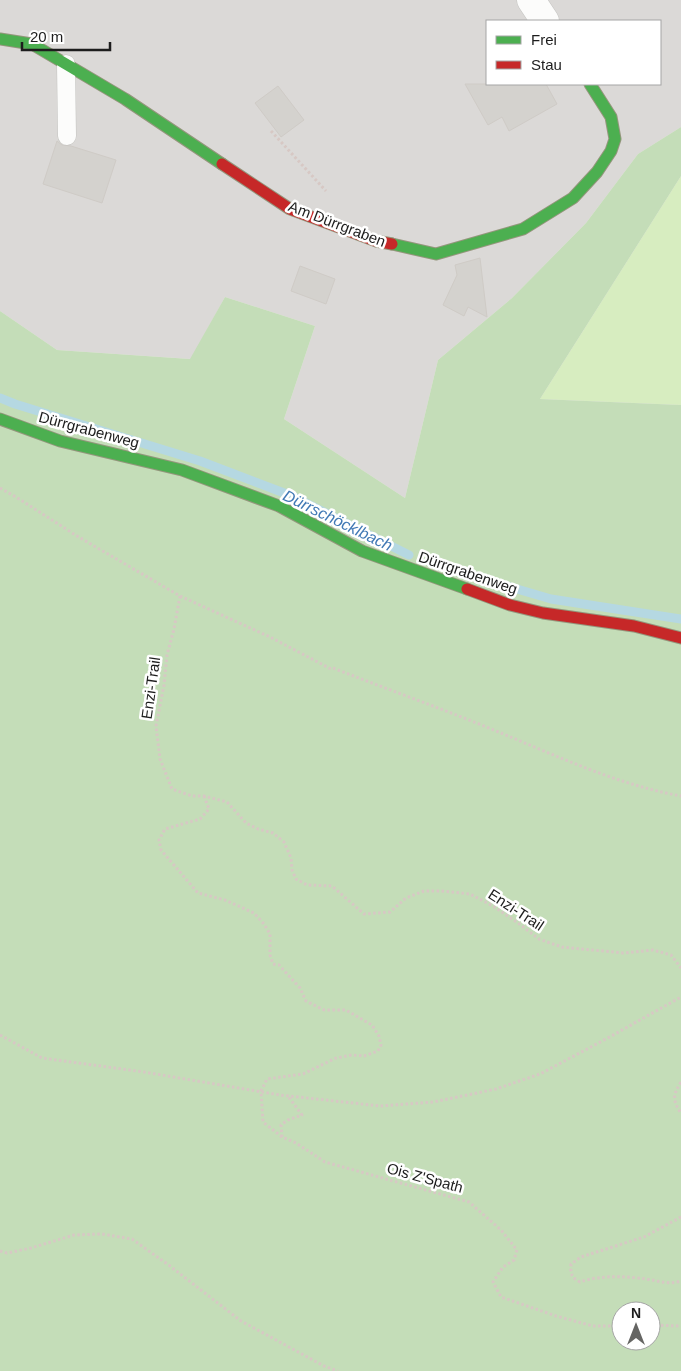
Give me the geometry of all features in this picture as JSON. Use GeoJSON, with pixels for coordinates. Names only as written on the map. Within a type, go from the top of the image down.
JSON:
{"type":"FeatureCollection","features":[{"type":"Feature","properties":{"kind":"street"},"geometry":{"type":"LineString","coordinates":[[531,0],[544,20]]}},
{"type":"Feature","properties":{"kind":"street","name":"Am Dürrgraben"},"geometry":{"type":"LineString","coordinates":[[0,39],[32,44],[125,99],[290,209],[373,240],[436,254],[524,229],[573,198],[597,172],[611,151],[615,139],[611,117],[591,85]]}},
{"type":"Feature","properties":{"kind":"street","name":"Dürrgrabenweg"},"geometry":{"type":"LineString","coordinates":[[0,419],[60,441],[128,456],[191,474],[279,506],[362,551],[510,604],[543,613],[634,626],[681,638]]}},
{"type":"Feature","properties":{"kind":"lane"},"geometry":{"type":"LineString","coordinates":[[66,64],[68,136]]}},
{"type":"Feature","properties":{"kind":"path"},"geometry":{"type":"LineString","coordinates":[[271,131],[332,197]]}},
{"type":"Feature","properties":{"kind":"path"},"geometry":{"type":"LineString","coordinates":[[0,488],[117,560],[180,596],[270,637],[331,669],[333,668],[464,718],[594,770],[652,790],[681,796]]}},
{"type":"Feature","properties":{"kind":"path","name":"Enzi-Trail"},"geometry":{"type":"LineString","coordinates":[[180,596],[167,655],[164,685],[156,726],[160,759],[172,789],[192,796],[204,796],[227,802],[246,823],[273,833],[284,842],[291,858],[292,870],[296,879],[307,885],[332,886],[364,914],[390,912],[406,898],[424,892],[441,890],[470,894],[492,906],[540,939],[550,943],[562,947],[623,953],[653,950],[671,955],[681,968]]}},
{"type":"Feature","properties":{"kind":"path"},"geometry":{"type":"LineString","coordinates":[[204,796],[209,810],[200,819],[165,829],[159,840],[161,850],[198,893],[225,900],[254,913],[270,934],[270,955],[273,964],[279,965],[300,988],[306,1001],[324,1010],[346,1010],[372,1025],[379,1036],[381,1045],[378,1051],[364,1056],[336,1058],[303,1074],[267,1079],[261,1091]]}},
{"type":"Feature","properties":{"kind":"path"},"geometry":{"type":"LineString","coordinates":[[0,1035],[42,1058],[287,1095],[380,1106],[432,1102],[496,1089],[540,1074],[681,997]]}},
{"type":"Feature","properties":{"kind":"path"},"geometry":{"type":"LineString","coordinates":[[681,1082],[675,1091],[674,1103],[681,1112]]}},
{"type":"Feature","properties":{"kind":"path","name":"Ois Z'Spath"},"geometry":{"type":"LineString","coordinates":[[261,1091],[263,1122],[282,1138],[296,1143],[325,1162],[468,1202],[501,1230],[518,1250],[514,1260],[503,1267],[493,1282],[502,1297],[556,1316],[593,1326],[611,1326]]}},
{"type":"Feature","properties":{"kind":"path"},"geometry":{"type":"LineString","coordinates":[[282,1138],[281,1125],[288,1120],[302,1115],[287,1095]]}},
{"type":"Feature","properties":{"kind":"path"},"geometry":{"type":"LineString","coordinates":[[681,1217],[644,1236],[581,1257],[571,1264],[570,1272],[574,1279],[580,1282],[591,1278],[646,1279],[665,1283],[681,1281]]}},
{"type":"Feature","properties":{"kind":"path"},"geometry":{"type":"LineString","coordinates":[[0,1251],[7,1253],[32,1248],[74,1235],[102,1234],[132,1240],[170,1266],[241,1322],[324,1366],[338,1371]]}},
{"type":"Feature","properties":{"kind":"path"},"geometry":{"type":"LineString","coordinates":[[661,1325],[681,1326]]}},
{"type":"Feature","properties":{"kind":"shaded area"},"geometry":{"type":"Polygon","coordinates":[[[0,0],[681,0],[681,127],[638,154],[586,223],[512,298],[438,360],[405,498],[284,419],[315,326],[225,297],[191,359],[57,350],[0,311],[0,0]]]}},
{"type":"Feature","properties":{"kind":"green space"},"geometry":{"type":"Polygon","coordinates":[[[681,127],[681,176],[540,399],[681,405],[681,1371],[0,1371],[0,311],[57,350],[190,359],[225,297],[315,326],[284,419],[405,498],[438,360],[512,298],[586,223],[638,154],[681,127]]]}},
{"type":"Feature","properties":{"kind":"green space"},"geometry":{"type":"Polygon","coordinates":[[[681,176],[681,405],[540,399],[681,176]]]}},
{"type":"Feature","properties":{"kind":"building"},"geometry":{"type":"Polygon","coordinates":[[[465,84],[547,85],[557,104],[509,131],[502,117],[488,125],[465,84]]]}},
{"type":"Feature","properties":{"kind":"building"},"geometry":{"type":"Polygon","coordinates":[[[278,86],[304,120],[281,137],[255,103],[278,86]]]}},
{"type":"Feature","properties":{"kind":"building"},"geometry":{"type":"Polygon","coordinates":[[[57,141],[62,145],[116,160],[102,203],[43,184],[57,141]]]}},
{"type":"Feature","properties":{"kind":"building"},"geometry":{"type":"Polygon","coordinates":[[[480,258],[487,317],[468,307],[464,316],[443,305],[457,275],[455,265],[480,258]]]}},
{"type":"Feature","properties":{"kind":"building"},"geometry":{"type":"Polygon","coordinates":[[[300,266],[335,279],[326,304],[291,291],[300,266]]]}},
{"type":"Feature","properties":{"kind":"waterway","name":"Dürrschöcklbach"},"geometry":{"type":"LineString","coordinates":[[0,398],[200,461],[292,496],[409,555]]}},
{"type":"Feature","properties":{"kind":"waterway","name":"Dürrschöcklbach"},"geometry":{"type":"LineString","coordinates":[[452,570],[551,599],[681,619]]}},
{"type":"Feature","properties":{"kind":"traffic: fast"},"geometry":{"type":"LineString","coordinates":[[0,39],[32,44],[125,99],[222,164]]}},
{"type":"Feature","properties":{"kind":"traffic: fast"},"geometry":{"type":"LineString","coordinates":[[392,244],[436,254],[523,229],[573,198],[597,172],[611,151],[615,139],[611,117],[591,85]]}},
{"type":"Feature","properties":{"kind":"traffic: fast"},"geometry":{"type":"LineString","coordinates":[[0,419],[60,441],[182,470],[279,506],[362,551],[467,589]]}},
{"type":"Feature","properties":{"kind":"traffic: jam"},"geometry":{"type":"LineString","coordinates":[[222,164],[290,209],[376,241],[392,244]]}},
{"type":"Feature","properties":{"kind":"traffic: jam"},"geometry":{"type":"LineString","coordinates":[[467,589],[510,605],[543,613],[634,626],[681,638]]}}]}
